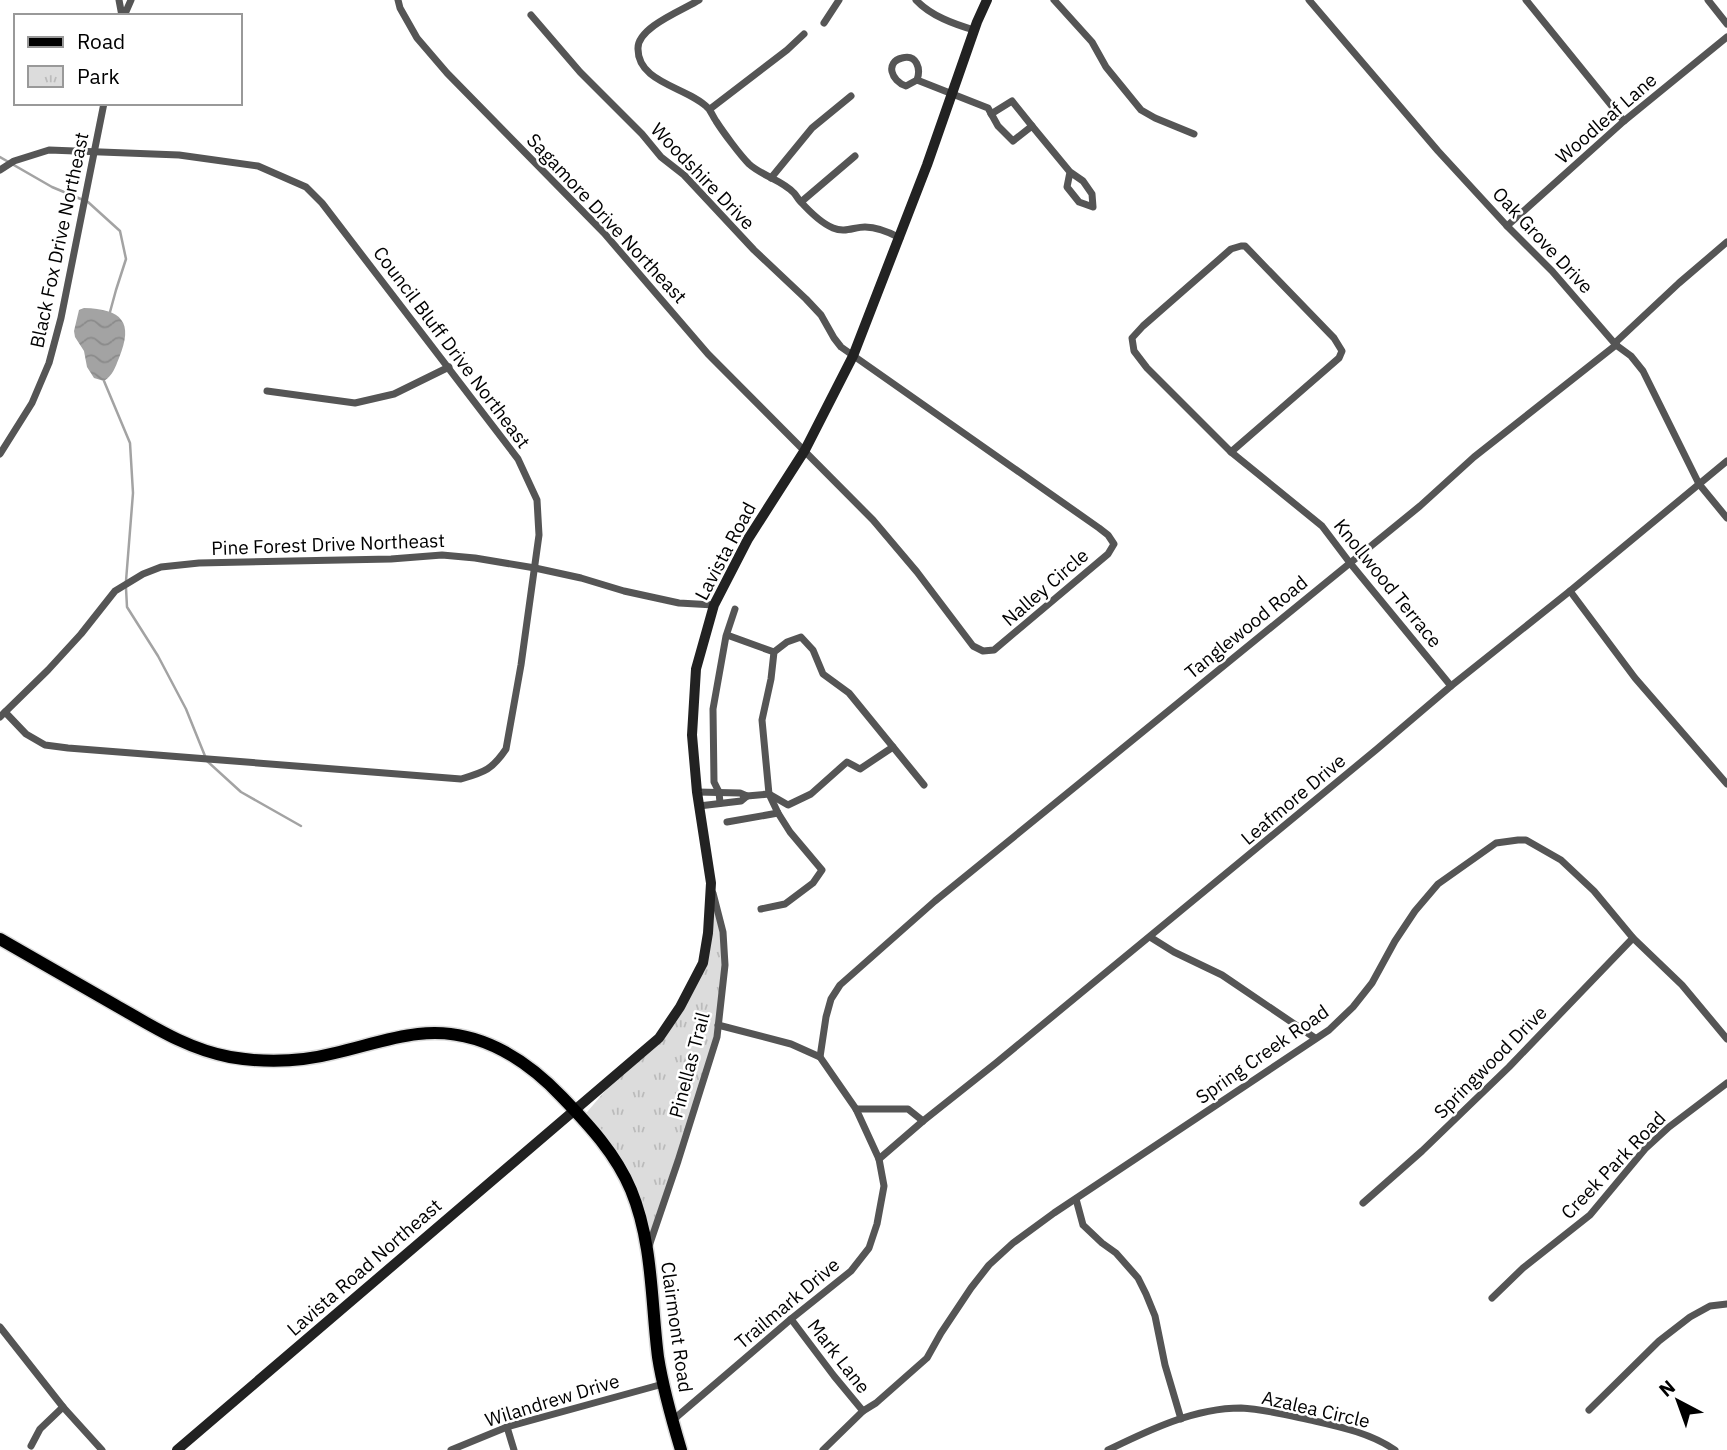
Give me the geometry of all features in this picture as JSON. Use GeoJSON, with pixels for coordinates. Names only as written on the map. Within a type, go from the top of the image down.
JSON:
{"type":"FeatureCollection","features":[{"type":"Feature","properties":{"kind":"main road","name":"Lavista Road"},"geometry":{"type":"LineString","coordinates":[[575,1110],[659,1038],[680,1007],[703,963],[708,933],[710,883],[696,792],[692,735],[696,669],[714,605],[748,539],[805,450],[853,356],[928,165],[974,30],[987,0]]}},
{"type":"Feature","properties":{"kind":"main road","name":"Clairmont Road"},"geometry":{"type":"LineString","coordinates":[[0,939],[169,1037],[201,1050],[246,1060],[283,1061],[332,1054],[407,1035],[430,1033],[454,1035],[492,1045],[522,1061],[575,1110],[604,1144],[631,1190],[647,1250],[663,1384],[681,1450]]}},
{"type":"Feature","properties":{"kind":"main road","name":"Lavista Road Northeast"},"geometry":{"type":"LineString","coordinates":[[177,1450],[575,1110]]}},
{"type":"Feature","properties":{"kind":"street","name":"Sagamore Drive Northeast"},"geometry":{"type":"LineString","coordinates":[[398,0],[416,38],[447,73],[604,233],[708,354],[805,450]]}},
{"type":"Feature","properties":{"kind":"street"},"geometry":{"type":"LineString","coordinates":[[699,0],[661,20],[643,34],[638,46],[647,71],[660,81],[694,96],[709,109],[749,164],[793,192],[817,218],[835,229],[849,231],[864,227],[885,230],[900,238]]}},
{"type":"Feature","properties":{"kind":"street"},"geometry":{"type":"LineString","coordinates":[[824,23],[839,0]]}},
{"type":"Feature","properties":{"kind":"street"},"geometry":{"type":"LineString","coordinates":[[916,0],[921,6],[948,22],[974,30]]}},
{"type":"Feature","properties":{"kind":"street"},"geometry":{"type":"LineString","coordinates":[[1054,0],[1092,41],[1106,67],[1141,110],[1194,134]]}},
{"type":"Feature","properties":{"kind":"street","name":"Oak Grove Drive"},"geometry":{"type":"LineString","coordinates":[[1309,0],[1420,130],[1552,271],[1616,345],[1643,371],[1699,484],[1727,518]]}},
{"type":"Feature","properties":{"kind":"street"},"geometry":{"type":"LineString","coordinates":[[1525,0],[1624,121]]}},
{"type":"Feature","properties":{"kind":"street"},"geometry":{"type":"LineString","coordinates":[[1708,0],[1727,24]]}},
{"type":"Feature","properties":{"kind":"street","name":"Woodshire Drive"},"geometry":{"type":"LineString","coordinates":[[531,15],[580,72],[642,134],[661,157],[684,175],[754,250],[806,299],[821,315],[841,347],[853,356]]}},
{"type":"Feature","properties":{"kind":"street"},"geometry":{"type":"LineString","coordinates":[[709,109],[804,34]]}},
{"type":"Feature","properties":{"kind":"street","name":"Woodleaf Lane"},"geometry":{"type":"LineString","coordinates":[[1507,226],[1624,121],[1727,37]]}},
{"type":"Feature","properties":{"kind":"street"},"geometry":{"type":"LineString","coordinates":[[918,80],[918,64],[912,58],[903,57],[896,61],[892,77],[898,84],[906,86],[918,80],[988,108],[998,126],[1013,141],[1032,126]]}},
{"type":"Feature","properties":{"kind":"street"},"geometry":{"type":"LineString","coordinates":[[771,178],[811,128],[851,96]]}},
{"type":"Feature","properties":{"kind":"street"},"geometry":{"type":"LineString","coordinates":[[991,114],[1012,101],[1070,172],[1083,181],[1092,194],[1093,207],[1079,202],[1067,187],[1070,172]]}},
{"type":"Feature","properties":{"kind":"street","name":"Black Fox Drive Northeast"},"geometry":{"type":"LineString","coordinates":[[0,454],[32,403],[48,363],[61,317],[104,105]]}},
{"type":"Feature","properties":{"kind":"street","name":"Council Bluff Drive Northeast"},"geometry":{"type":"LineString","coordinates":[[0,170],[14,161],[49,150],[179,155],[258,166],[306,187],[322,203],[518,459],[537,500],[539,535],[514,711],[506,749],[498,761],[484,772],[461,779],[45,745],[2,715]]}},
{"type":"Feature","properties":{"kind":"street"},"geometry":{"type":"LineString","coordinates":[[801,202],[855,156]]}},
{"type":"Feature","properties":{"kind":"street","name":"Tanglewood Road"},"geometry":{"type":"LineString","coordinates":[[820,1057],[831,999],[840,985],[855,971],[936,901],[1420,506],[1474,457],[1616,345],[1617,341],[1727,242]]}},
{"type":"Feature","properties":{"kind":"street","name":"Knollwood Terrace"},"geometry":{"type":"LineString","coordinates":[[1231,452],[1339,358],[1342,351],[1334,338],[1245,246],[1231,249],[1143,326],[1132,338],[1133,351],[1231,452],[1322,526],[1451,685]]}},
{"type":"Feature","properties":{"kind":"street","name":"Nalley Circle"},"geometry":{"type":"LineString","coordinates":[[805,450],[873,520],[917,572],[973,646],[983,651],[994,650],[1012,636],[1108,554],[1114,544],[1108,535],[1079,513],[853,356]]}},
{"type":"Feature","properties":{"kind":"street"},"geometry":{"type":"LineString","coordinates":[[267,391],[355,403],[394,394],[449,367]]}},
{"type":"Feature","properties":{"kind":"street","name":"Leafmore Drive"},"geometry":{"type":"LineString","coordinates":[[878,1160],[1451,685],[1570,592],[1727,461]]}},
{"type":"Feature","properties":{"kind":"street","name":"Pine Forest Drive Northeast"},"geometry":{"type":"LineString","coordinates":[[2,715],[81,634],[115,591],[143,574],[161,567],[200,563],[391,559],[442,555],[535,568],[679,603],[714,605]]}},
{"type":"Feature","properties":{"kind":"street"},"geometry":{"type":"LineString","coordinates":[[1570,592],[1635,678],[1727,784]]}},
{"type":"Feature","properties":{"kind":"street"},"geometry":{"type":"LineString","coordinates":[[720,803],[714,782],[713,709],[727,635],[735,609]]}},
{"type":"Feature","properties":{"kind":"street"},"geometry":{"type":"LineString","coordinates":[[727,635],[774,652]]}},
{"type":"Feature","properties":{"kind":"street"},"geometry":{"type":"LineString","coordinates":[[761,909],[785,904],[813,883],[822,870],[790,832],[769,794],[762,720],[774,652],[787,642],[801,637],[813,650],[823,674],[849,693],[924,785]]}},
{"type":"Feature","properties":{"kind":"street"},"geometry":{"type":"LineString","coordinates":[[696,792],[740,793],[747,796],[769,794],[788,805],[811,794],[847,762],[860,769],[893,747]]}},
{"type":"Feature","properties":{"kind":"street"},"geometry":{"type":"LineString","coordinates":[[699,807],[741,801],[747,796]]}},
{"type":"Feature","properties":{"kind":"street"},"geometry":{"type":"LineString","coordinates":[[727,822],[778,813]]}},
{"type":"Feature","properties":{"kind":"street","name":"Spring Creek Road"},"geometry":{"type":"LineString","coordinates":[[823,1450],[863,1411],[876,1403],[927,1358],[971,1288],[989,1265],[1013,1243],[1329,1030],[1372,984],[1395,941],[1437,884],[1496,843],[1527,840],[1561,860],[1594,891],[1633,938],[1682,985],[1727,1040]]}},
{"type":"Feature","properties":{"kind":"street","name":"Pinellas Trail"},"geometry":{"type":"LineString","coordinates":[[647,1250],[716,1037],[725,965],[723,932],[710,883]]}},
{"type":"Feature","properties":{"kind":"street"},"geometry":{"type":"LineString","coordinates":[[1150,937],[1222,975],[1315,1038]]}},
{"type":"Feature","properties":{"kind":"street","name":"Springwood Drive"},"geometry":{"type":"LineString","coordinates":[[1363,1203],[1442,1133],[1633,938]]}},
{"type":"Feature","properties":{"kind":"street"},"geometry":{"type":"LineString","coordinates":[[718,1025],[791,1044],[820,1057]]}},
{"type":"Feature","properties":{"kind":"street","name":"Trailmark Drive"},"geometry":{"type":"LineString","coordinates":[[672,1421],[851,1271],[869,1248],[877,1224],[884,1186],[878,1160],[856,1109],[820,1057]]}},
{"type":"Feature","properties":{"kind":"street","name":"Creek Park Road"},"geometry":{"type":"LineString","coordinates":[[1492,1298],[1523,1268],[1590,1215],[1645,1149],[1669,1127],[1727,1083]]}},
{"type":"Feature","properties":{"kind":"street"},"geometry":{"type":"LineString","coordinates":[[856,1109],[908,1109],[923,1121]]}},
{"type":"Feature","properties":{"kind":"street"},"geometry":{"type":"LineString","coordinates":[[1076,1199],[1083,1225],[1102,1244],[1116,1253],[1138,1278],[1146,1294],[1155,1316],[1165,1365],[1181,1419]]}},
{"type":"Feature","properties":{"kind":"street"},"geometry":{"type":"LineString","coordinates":[[1589,1410],[1659,1341],[1679,1325],[1710,1306],[1727,1304]]}},
{"type":"Feature","properties":{"kind":"street","name":"Mark Lane"},"geometry":{"type":"LineString","coordinates":[[791,1319],[863,1411]]}},
{"type":"Feature","properties":{"kind":"street"},"geometry":{"type":"LineString","coordinates":[[0,1327],[102,1450]]}},
{"type":"Feature","properties":{"kind":"street","name":"Wilandrew Drive"},"geometry":{"type":"LineString","coordinates":[[451,1450],[507,1427],[663,1384]]}},
{"type":"Feature","properties":{"kind":"street"},"geometry":{"type":"LineString","coordinates":[[31,1447],[40,1429],[63,1406]]}},
{"type":"Feature","properties":{"kind":"street","name":"Azalea Circle"},"geometry":{"type":"LineString","coordinates":[[1108,1450],[1147,1431],[1199,1413],[1241,1408],[1339,1426],[1383,1442],[1395,1450]]}},
{"type":"Feature","properties":{"kind":"street"},"geometry":{"type":"LineString","coordinates":[[507,1427],[514,1450]]}},
{"type":"Feature","properties":{"kind":"green space"},"geometry":{"type":"Polygon","coordinates":[[[711,883],[723,932],[725,965],[717,1037],[650,1234],[615,1160],[582,1118],[627,1065],[659,1038],[703,963],[711,883]]]}},
{"type":"Feature","properties":{"kind":"water"},"geometry":{"type":"Polygon","coordinates":[[[84,308],[108,311],[116,315],[125,327],[119,358],[112,374],[104,381],[94,378],[87,367],[84,351],[75,337],[79,310],[84,308]]]}},
{"type":"Feature","properties":{"kind":"waterway"},"geometry":{"type":"LineString","coordinates":[[0,157],[52,187],[88,202],[120,231],[126,259],[110,312]]}},
{"type":"Feature","properties":{"kind":"waterway"},"geometry":{"type":"LineString","coordinates":[[104,381],[130,443],[133,493],[126,581]]}},
{"type":"Feature","properties":{"kind":"waterway"},"geometry":{"type":"LineString","coordinates":[[126,588],[127,607],[158,656],[186,709],[207,761],[241,792],[301,826]]}}]}
